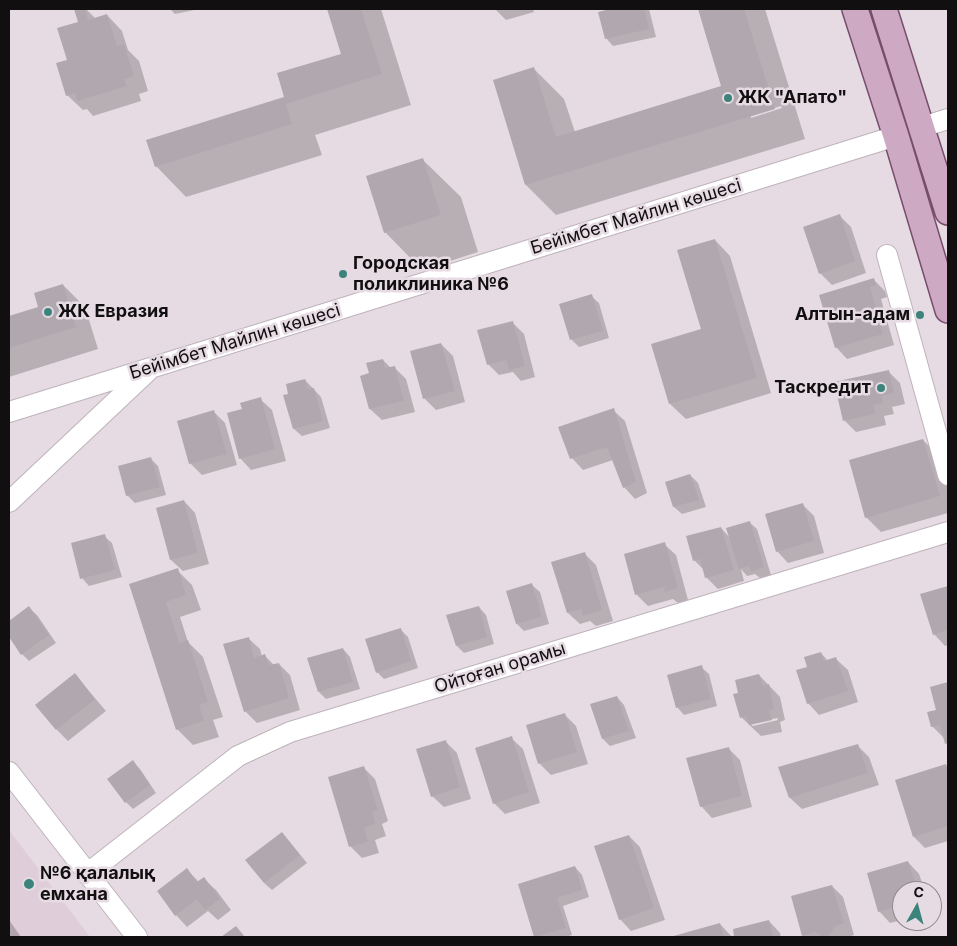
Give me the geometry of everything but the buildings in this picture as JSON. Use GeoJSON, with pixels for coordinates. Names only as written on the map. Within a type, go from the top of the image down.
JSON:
{"type":"FeatureCollection","features":[{"type":"Feature","properties":{"kind":"main road"},"geometry":{"type":"LineString","coordinates":[[855,9],[896,136],[948,310]]}},
{"type":"Feature","properties":{"kind":"main road"},"geometry":{"type":"LineString","coordinates":[[884,9],[948,212]]}},
{"type":"Feature","properties":{"kind":"main road","name":"Бейімбет Майлин көшесі"},"geometry":{"type":"LineString","coordinates":[[896,136],[922,128]]}},
{"type":"Feature","properties":{"kind":"street","name":"Бейімбет Майлин көшесі"},"geometry":{"type":"LineString","coordinates":[[922,128],[948,119]]}},
{"type":"Feature","properties":{"kind":"street","name":"Бейімбет Майлин көшесі"},"geometry":{"type":"LineString","coordinates":[[9,412],[896,136]]}},
{"type":"Feature","properties":{"kind":"street"},"geometry":{"type":"LineString","coordinates":[[887,255],[948,476]]}},
{"type":"Feature","properties":{"kind":"street"},"geometry":{"type":"LineString","coordinates":[[9,502],[152,368]]}},
{"type":"Feature","properties":{"kind":"street","name":"Ойтоған орамы"},"geometry":{"type":"LineString","coordinates":[[87,874],[238,756],[290,732],[948,532]]}},
{"type":"Feature","properties":{"kind":"street"},"geometry":{"type":"LineString","coordinates":[[9,772],[137,937]]}},
{"type":"Feature","properties":{"kind":"shaded area","name":"№6 қалалық емхана"},"geometry":{"type":"Polygon","coordinates":[[[9,830],[90,937],[9,937],[9,830]]]}},
{"type":"Feature","properties":{"kind":"place","name":"ЖК \"Апато\""},"geometry":{"type":"Point","coordinates":[728,98]}},
{"type":"Feature","properties":{"kind":"place","name":"Городская поликлиника №6"},"geometry":{"type":"Point","coordinates":[343,274]}},
{"type":"Feature","properties":{"kind":"place","name":"ЖК Евразия"},"geometry":{"type":"Point","coordinates":[48,312]}},
{"type":"Feature","properties":{"kind":"place","name":"Алтын-адам"},"geometry":{"type":"Point","coordinates":[920,315]}},
{"type":"Feature","properties":{"kind":"place","name":"Таскредит"},"geometry":{"type":"Point","coordinates":[881,388]}},
{"type":"Feature","properties":{"kind":"place","name":"№6 қалалық емхана"},"geometry":{"type":"Point","coordinates":[29,884]}}]}
